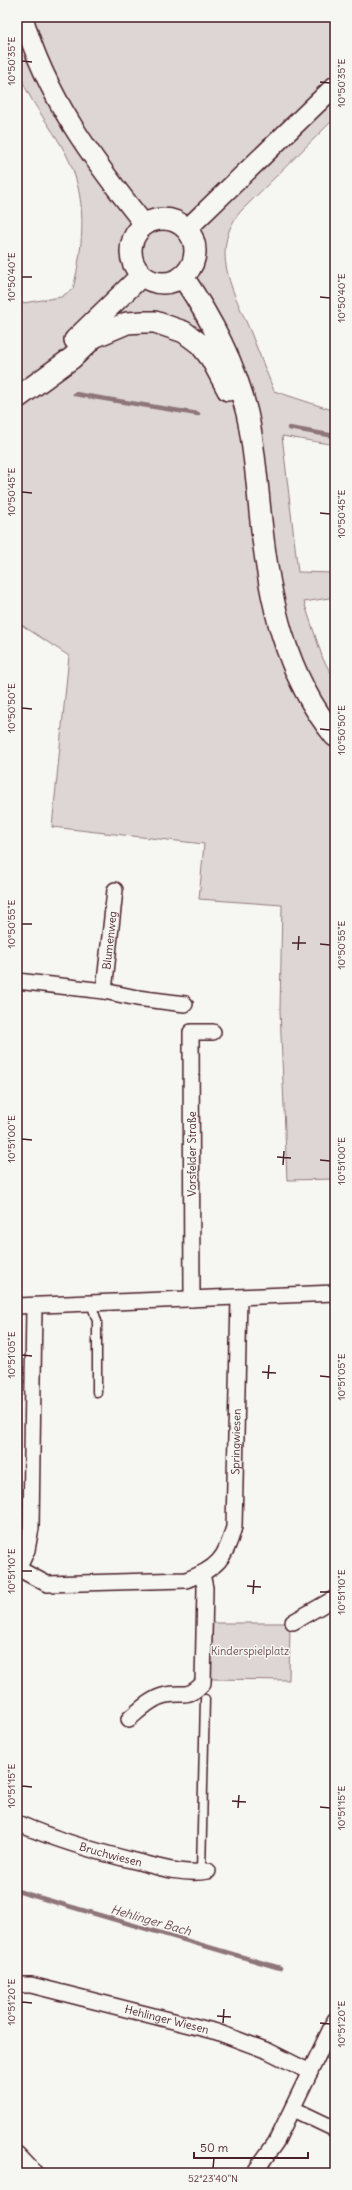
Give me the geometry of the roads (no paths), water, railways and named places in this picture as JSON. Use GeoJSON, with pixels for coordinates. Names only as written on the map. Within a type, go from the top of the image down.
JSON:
{"type":"FeatureCollection","features":[{"type":"Feature","properties":{"kind":"main road"},"geometry":{"type":"LineString","coordinates":[[166,219],[180,223],[187,229],[193,241],[195,254],[193,263],[183,277],[166,283],[149,280],[141,276],[136,269],[130,254],[133,237],[144,224],[152,220],[166,219]]}},
{"type":"Feature","properties":{"kind":"main road"},"geometry":{"type":"LineString","coordinates":[[17,397],[141,276]]}},
{"type":"Feature","properties":{"kind":"main road"},"geometry":{"type":"LineString","coordinates":[[183,277],[208,315],[226,352],[247,413],[253,444],[266,561],[276,616],[289,655],[301,681],[335,736]]}},
{"type":"Feature","properties":{"kind":"main road"},"geometry":{"type":"LineString","coordinates":[[17,397],[72,358],[94,337],[127,323],[155,322],[184,332],[200,344],[211,358],[253,444]]}},
{"type":"Feature","properties":{"kind":"street"},"geometry":{"type":"LineString","coordinates":[[23,17],[44,74],[65,117],[144,224]]}},
{"type":"Feature","properties":{"kind":"street"},"geometry":{"type":"LineString","coordinates":[[187,229],[335,86]]}},
{"type":"Feature","properties":{"kind":"street","name":"Blumenweg"},"geometry":{"type":"LineString","coordinates":[[104,991],[115,890]]}},
{"type":"Feature","properties":{"kind":"street"},"geometry":{"type":"LineString","coordinates":[[17,981],[104,991],[137,998],[185,1004]]}},
{"type":"Feature","properties":{"kind":"street","name":"Vorsfelder Straße"},"geometry":{"type":"LineString","coordinates":[[192,1299],[192,1032],[213,1032]]}},
{"type":"Feature","properties":{"kind":"street"},"geometry":{"type":"LineString","coordinates":[[17,1306],[335,1293]]}},
{"type":"Feature","properties":{"kind":"street","name":"Springwiesen"},"geometry":{"type":"LineString","coordinates":[[18,1570],[47,1584],[186,1580],[202,1574],[216,1564],[229,1548],[234,1527],[239,1298]]}},
{"type":"Feature","properties":{"kind":"street"},"geometry":{"type":"LineString","coordinates":[[18,1570],[27,1550],[31,1528],[34,1306]]}},
{"type":"Feature","properties":{"kind":"street"},"geometry":{"type":"LineString","coordinates":[[129,1720],[150,1702],[166,1695],[190,1694],[203,1683],[205,1588],[202,1574]]}},
{"type":"Feature","properties":{"kind":"street"},"geometry":{"type":"LineString","coordinates":[[293,1622],[335,1598]]}},
{"type":"Feature","properties":{"kind":"street","name":"Bruchwiesen"},"geometry":{"type":"LineString","coordinates":[[17,1823],[42,1834],[108,1854],[174,1871],[205,1872]]}},
{"type":"Feature","properties":{"kind":"street","name":"Hehlinger Wiesen"},"geometry":{"type":"LineString","coordinates":[[17,1985],[31,1985],[217,2032],[268,2051],[310,2072]]}},
{"type":"Feature","properties":{"kind":"street"},"geometry":{"type":"LineString","coordinates":[[254,2173],[276,2142],[335,2020]]}},
{"type":"Feature","properties":{"kind":"street"},"geometry":{"type":"LineString","coordinates":[[293,2109],[335,2129]]}},
{"type":"Feature","properties":{"kind":"street"},"geometry":{"type":"LineString","coordinates":[[17,2154],[36,2173]]}},
{"type":"Feature","properties":{"kind":"lane"},"geometry":{"type":"LineString","coordinates":[[91,1303],[97,1321],[97,1392]]}},
{"type":"Feature","properties":{"kind":"lane"},"geometry":{"type":"LineString","coordinates":[[205,1699],[205,1872]]}},
{"type":"Feature","properties":{"kind":"waterway"},"geometry":{"type":"LineString","coordinates":[[75,394],[198,414]]}},
{"type":"Feature","properties":{"kind":"waterway"},"geometry":{"type":"LineString","coordinates":[[289,428],[335,436]]}},
{"type":"Feature","properties":{"kind":"waterway","name":"Hehlinger Bach"},"geometry":{"type":"LineString","coordinates":[[17,1891],[280,1968]]}},
{"type":"Feature","properties":{"kind":"park label","name":"Kinderspielplatz"},"geometry":{"type":"Point","coordinates":[250,1651]}}]}
